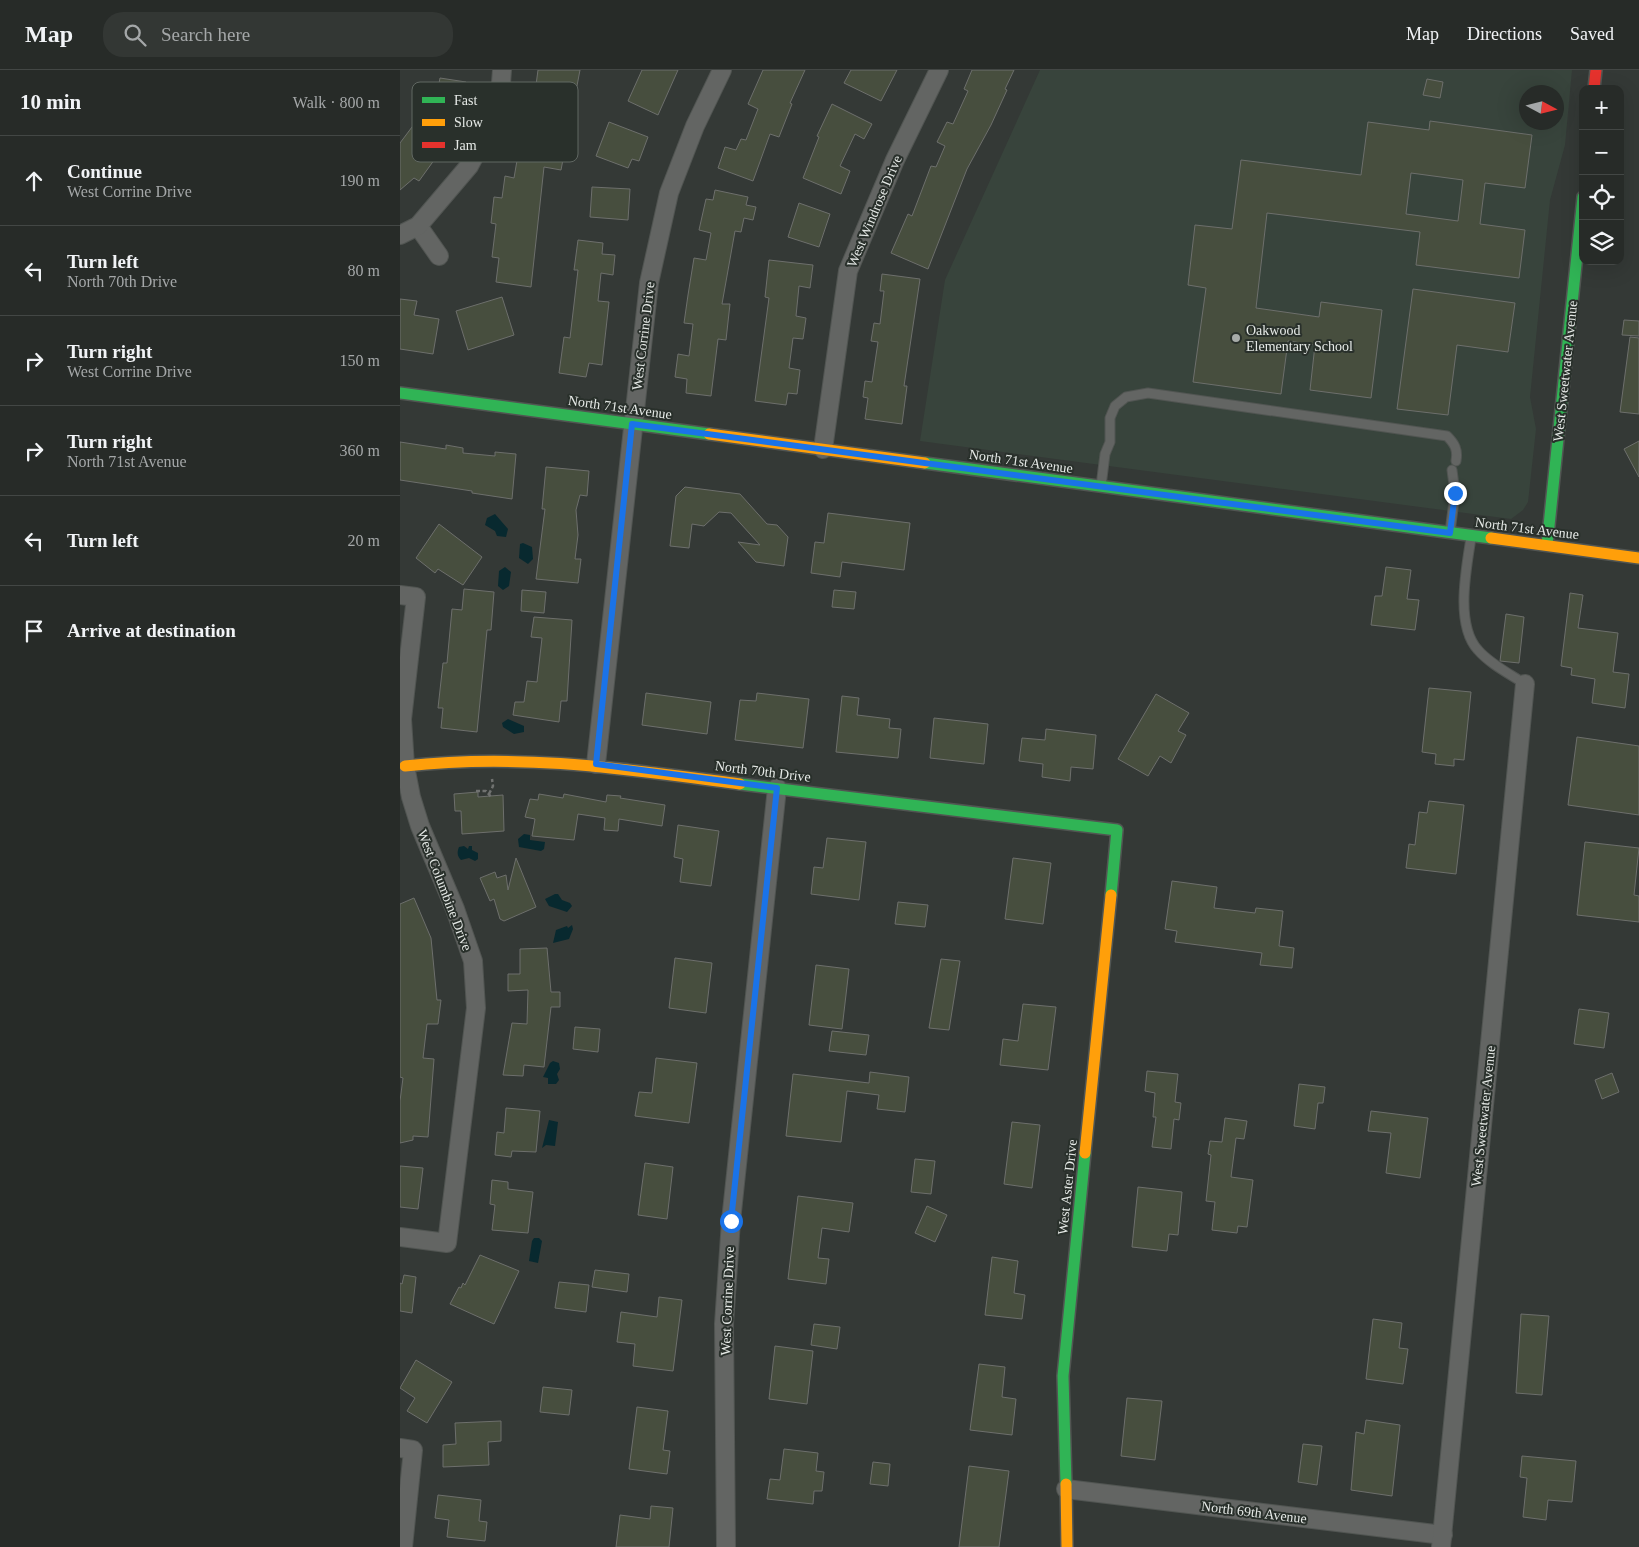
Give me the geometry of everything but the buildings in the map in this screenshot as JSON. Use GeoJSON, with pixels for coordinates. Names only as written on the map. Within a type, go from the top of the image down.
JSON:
{"type":"FeatureCollection","features":[{"type":"Feature","properties":{"kind":"street","name":"West Corrine Drive"},"geometry":{"type":"LineString","coordinates":[[596,764],[649,283],[658,235],[680,163],[722,70]]}},
{"type":"Feature","properties":{"kind":"street","name":"West Windrose Drive"},"geometry":{"type":"LineString","coordinates":[[823,449],[848,271],[895,160],[939,70]]}},
{"type":"Feature","properties":{"kind":"street"},"geometry":{"type":"LineString","coordinates":[[1594,85],[1596,70]]}},
{"type":"Feature","properties":{"kind":"street"},"geometry":{"type":"LineString","coordinates":[[400,235],[418,226],[471,162]]}},
{"type":"Feature","properties":{"kind":"street","name":"West Sweetwater Avenue"},"geometry":{"type":"LineString","coordinates":[[1547,545],[1581,220]]}},
{"type":"Feature","properties":{"kind":"street"},"geometry":{"type":"LineString","coordinates":[[418,226],[439,256]]}},
{"type":"Feature","properties":{"kind":"street","name":"North 71st Avenue"},"geometry":{"type":"LineString","coordinates":[[400,393],[1639,558]]}},
{"type":"Feature","properties":{"kind":"street","name":"West Columbine Drive"},"geometry":{"type":"LineString","coordinates":[[400,1237],[447,1243],[476,1008],[472,961],[455,909],[420,826],[410,797],[405,766],[402,719],[408,596]]}},
{"type":"Feature","properties":{"kind":"street","name":"West Sweetwater Avenue"},"geometry":{"type":"LineString","coordinates":[[1442,1541],[1525,684]]}},
{"type":"Feature","properties":{"kind":"street","name":"North 70th Drive"},"geometry":{"type":"LineString","coordinates":[[405,766],[454,761],[509,759],[596,764],[1117,830]]}},
{"type":"Feature","properties":{"kind":"street","name":"West Corrine Drive"},"geometry":{"type":"LineString","coordinates":[[726,1547],[724,1324],[731,1221],[777,788]]}},
{"type":"Feature","properties":{"kind":"street","name":"West Aster Drive"},"geometry":{"type":"LineString","coordinates":[[1067,1547],[1063,1376],[1117,830]]}},
{"type":"Feature","properties":{"kind":"street"},"geometry":{"type":"LineString","coordinates":[[403,1547],[406,1449]]}},
{"type":"Feature","properties":{"kind":"street","name":"North 69th Avenue"},"geometry":{"type":"LineString","coordinates":[[1066,1489],[1442,1541]]}},
{"type":"Feature","properties":{"kind":"lane"},"geometry":{"type":"LineString","coordinates":[[1101,486],[1105,454],[1110,442],[1110,418],[1115,406],[1126,397],[1148,393],[1447,436],[1453,442],[1457,452],[1456,461]]}},
{"type":"Feature","properties":{"kind":"lane"},"geometry":{"type":"LineString","coordinates":[[1450,533],[1455,493],[1452,470]]}},
{"type":"Feature","properties":{"kind":"lane"},"geometry":{"type":"LineString","coordinates":[[1471,536],[1464,615],[1467,635],[1478,651],[1525,684]]}},
{"type":"Feature","properties":{"kind":"path"},"geometry":{"type":"LineString","coordinates":[[476,791],[486,791],[492,798]]}},
{"type":"Feature","properties":{"kind":"shaded area","name":"Oakwood Elementary School"},"geometry":{"type":"Polygon","coordinates":[[[1040,70],[1572,70],[1565,145],[1550,200],[1530,397],[1536,429],[1528,502],[1523,510],[1511,519],[920,441],[945,280],[1040,70]]]}},
{"type":"Feature","properties":{"kind":"water"},"geometry":{"type":"Polygon","coordinates":[[[495,514],[508,529],[506,537],[497,536],[495,531],[485,525],[487,518],[495,514]]]}},
{"type":"Feature","properties":{"kind":"water"},"geometry":{"type":"Polygon","coordinates":[[[523,543],[532,547],[533,559],[528,564],[519,558],[520,544],[523,543]]]}},
{"type":"Feature","properties":{"kind":"water"},"geometry":{"type":"Polygon","coordinates":[[[505,567],[511,572],[509,586],[503,590],[498,586],[499,571],[505,567]]]}},
{"type":"Feature","properties":{"kind":"water"},"geometry":{"type":"Polygon","coordinates":[[[508,719],[524,726],[524,732],[514,734],[503,727],[502,723],[508,719]]]}},
{"type":"Feature","properties":{"kind":"water"},"geometry":{"type":"Polygon","coordinates":[[[524,834],[530,835],[530,840],[545,842],[544,849],[541,851],[519,847],[518,839],[524,834]]]}},
{"type":"Feature","properties":{"kind":"water"},"geometry":{"type":"Polygon","coordinates":[[[464,846],[468,849],[469,846],[472,846],[472,850],[478,853],[478,859],[475,861],[469,858],[461,860],[458,851],[459,847],[464,846]]]}},
{"type":"Feature","properties":{"kind":"water"},"geometry":{"type":"Polygon","coordinates":[[[558,894],[562,900],[570,903],[572,906],[567,912],[549,906],[545,899],[558,894]]]}},
{"type":"Feature","properties":{"kind":"water"},"geometry":{"type":"Polygon","coordinates":[[[572,925],[573,929],[569,939],[553,943],[556,930],[567,926],[568,928],[572,925]]]}},
{"type":"Feature","properties":{"kind":"water"},"geometry":{"type":"Polygon","coordinates":[[[553,1061],[559,1063],[560,1069],[557,1074],[559,1080],[556,1084],[548,1084],[548,1078],[543,1077],[553,1061]]]}},
{"type":"Feature","properties":{"kind":"water"},"geometry":{"type":"Polygon","coordinates":[[[549,1120],[558,1122],[555,1146],[546,1145],[542,1148],[549,1120]]]}},
{"type":"Feature","properties":{"kind":"water"},"geometry":{"type":"Polygon","coordinates":[[[534,1238],[539,1238],[542,1241],[538,1263],[529,1261],[534,1238]]]}},
{"type":"Feature","properties":{"kind":"traffic: fast"},"geometry":{"type":"LineString","coordinates":[[1547,545],[1581,220]]}},
{"type":"Feature","properties":{"kind":"traffic: fast"},"geometry":{"type":"LineString","coordinates":[[400,393],[709,434]]}},
{"type":"Feature","properties":{"kind":"traffic: fast"},"geometry":{"type":"LineString","coordinates":[[925,463],[1491,538]]}},
{"type":"Feature","properties":{"kind":"traffic: fast"},"geometry":{"type":"LineString","coordinates":[[740,784],[1117,830],[1111,895]]}},
{"type":"Feature","properties":{"kind":"traffic: fast"},"geometry":{"type":"LineString","coordinates":[[1066,1484],[1063,1376],[1085,1153]]}},
{"type":"Feature","properties":{"kind":"traffic: slow"},"geometry":{"type":"LineString","coordinates":[[709,434],[925,463]]}},
{"type":"Feature","properties":{"kind":"traffic: slow"},"geometry":{"type":"LineString","coordinates":[[1491,538],[1639,558]]}},
{"type":"Feature","properties":{"kind":"traffic: slow"},"geometry":{"type":"LineString","coordinates":[[405,766],[491,761],[573,764],[740,784]]}},
{"type":"Feature","properties":{"kind":"traffic: slow"},"geometry":{"type":"LineString","coordinates":[[1085,1153],[1111,895]]}},
{"type":"Feature","properties":{"kind":"traffic: slow"},"geometry":{"type":"LineString","coordinates":[[1066,1484],[1067,1547]]}},
{"type":"Feature","properties":{"kind":"traffic: jam"},"geometry":{"type":"LineString","coordinates":[[1594,85],[1596,70]]}},
{"type":"Feature","properties":{"kind":"place","name":"Oakwood Elementary School"},"geometry":{"type":"Point","coordinates":[1236,338]}},
{"type":"Feature","properties":{"kind":"route"},"geometry":{"type":"LineString","coordinates":[[731,1221],[777,788],[596,764],[632,424],[1450,533],[1455,493]]}}]}
